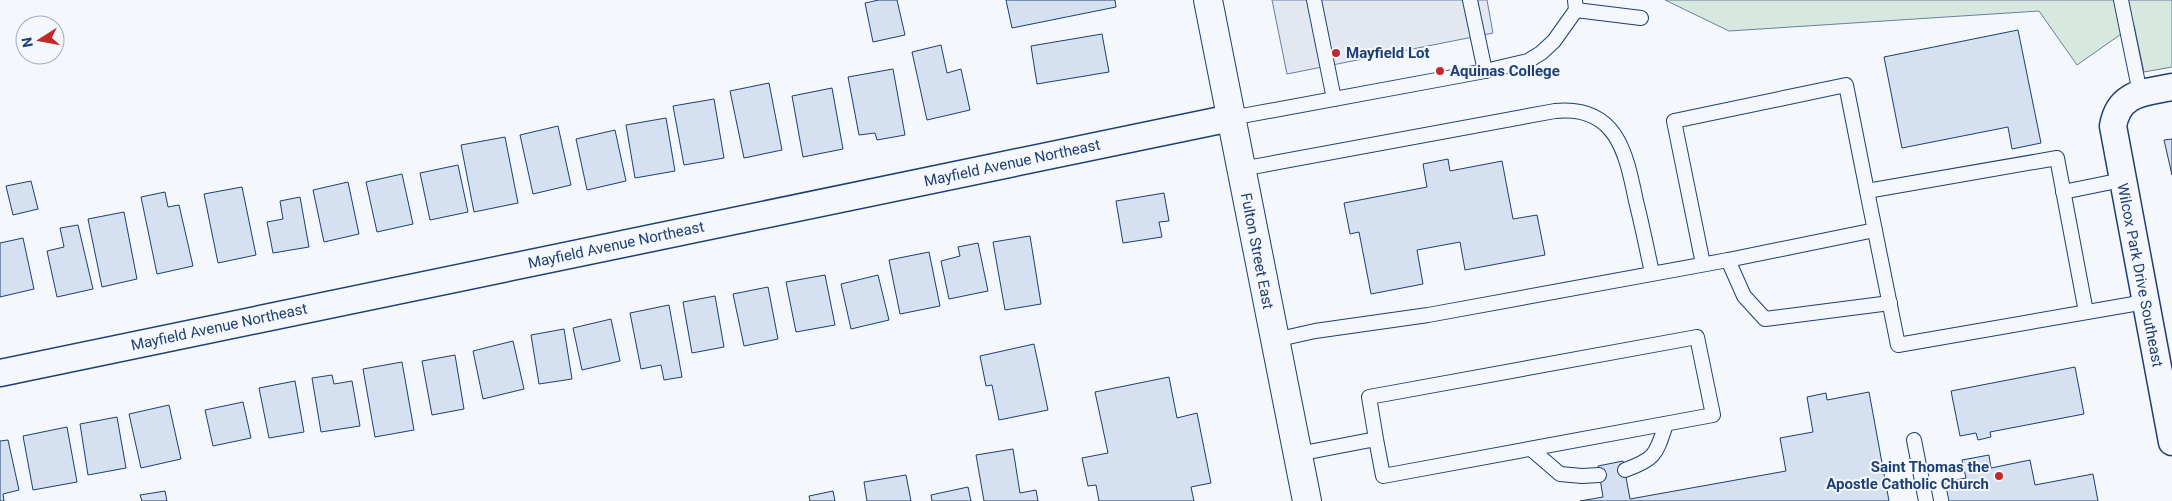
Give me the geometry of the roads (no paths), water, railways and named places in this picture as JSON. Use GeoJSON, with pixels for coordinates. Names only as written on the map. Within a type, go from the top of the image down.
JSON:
{"type":"FeatureCollection","features":[{"type":"Feature","properties":{"kind":"main road","name":"Fulton Street East"},"geometry":{"type":"LineString","coordinates":[[1208,0],[1307,501]]}},
{"type":"Feature","properties":{"kind":"street"},"geometry":{"type":"LineString","coordinates":[[2140,93],[2172,87]]}},
{"type":"Feature","properties":{"kind":"street","name":"Wilcox Park Drive Southeast"},"geometry":{"type":"LineString","coordinates":[[2140,93],[2126,100],[2118,108],[2114,119],[2113,135],[2172,442]]}},
{"type":"Feature","properties":{"kind":"street","name":"Mayfield Avenue Northeast"},"geometry":{"type":"LineString","coordinates":[[0,373],[1231,118]]}},
{"type":"Feature","properties":{"kind":"lane"},"geometry":{"type":"LineString","coordinates":[[1314,0],[1334,98]]}},
{"type":"Feature","properties":{"kind":"lane"},"geometry":{"type":"LineString","coordinates":[[1470,0],[1485,71]]}},
{"type":"Feature","properties":{"kind":"lane"},"geometry":{"type":"LineString","coordinates":[[2121,0],[2140,93]]}},
{"type":"Feature","properties":{"kind":"lane"},"geometry":{"type":"LineString","coordinates":[[1231,118],[1520,63],[1534,58],[1554,41],[1576,5],[1641,18]]}},
{"type":"Feature","properties":{"kind":"lane"},"geometry":{"type":"LineString","coordinates":[[1703,264],[1674,121],[1846,85],[1898,345],[2145,302]]}},
{"type":"Feature","properties":{"kind":"lane"},"geometry":{"type":"LineString","coordinates":[[1241,169],[1555,111],[1579,111],[1601,119],[1609,126],[1624,149],[1652,273]]}},
{"type":"Feature","properties":{"kind":"lane"},"geometry":{"type":"LineString","coordinates":[[1867,191],[2057,158],[2086,312]]}},
{"type":"Feature","properties":{"kind":"lane"},"geometry":{"type":"LineString","coordinates":[[2063,192],[2122,180]]}},
{"type":"Feature","properties":{"kind":"lane"},"geometry":{"type":"LineString","coordinates":[[1275,340],[1315,331],[1428,314],[1728,260],[1875,230]]}},
{"type":"Feature","properties":{"kind":"lane"},"geometry":{"type":"LineString","coordinates":[[1728,260],[1744,296],[1765,319],[1890,304]]}},
{"type":"Feature","properties":{"kind":"lane"},"geometry":{"type":"LineString","coordinates":[[1697,337],[1713,415],[1666,424],[1383,476],[1369,397],[1697,337]]}},
{"type":"Feature","properties":{"kind":"lane"},"geometry":{"type":"LineString","coordinates":[[1625,470],[1646,462],[1657,451],[1666,424]]}},
{"type":"Feature","properties":{"kind":"lane"},"geometry":{"type":"LineString","coordinates":[[1298,454],[1376,439]]}},
{"type":"Feature","properties":{"kind":"lane"},"geometry":{"type":"LineString","coordinates":[[1914,440],[1926,501]]}},
{"type":"Feature","properties":{"kind":"lane"},"geometry":{"type":"LineString","coordinates":[[1531,449],[1560,474],[1599,475]]}},
{"type":"Feature","properties":{"kind":"place","name":"Mayfield Lot"},"geometry":{"type":"Point","coordinates":[1336,53]}},
{"type":"Feature","properties":{"kind":"place","name":"Aquinas College"},"geometry":{"type":"Point","coordinates":[1440,71]}},
{"type":"Feature","properties":{"kind":"place","name":"Saint Thomas the Apostle Catholic Church"},"geometry":{"type":"Point","coordinates":[1999,476]}}]}
